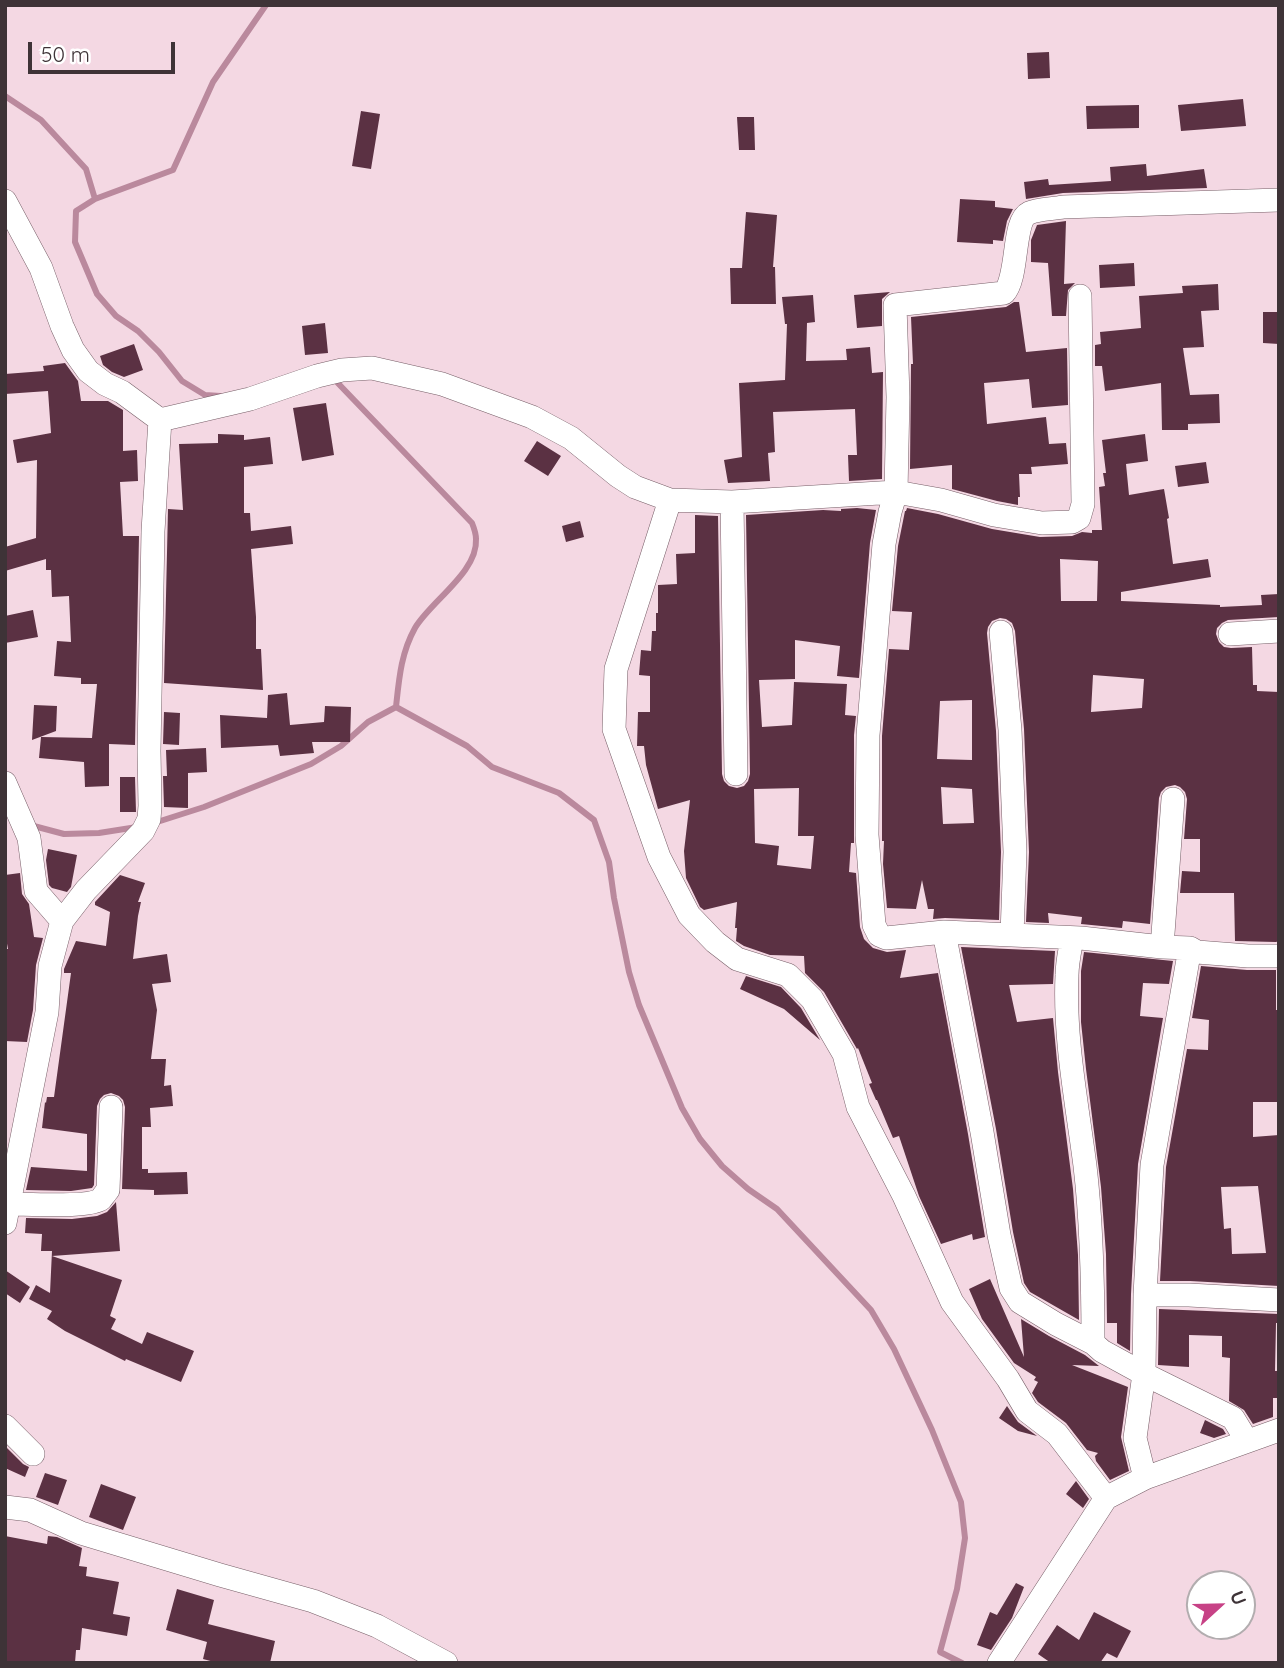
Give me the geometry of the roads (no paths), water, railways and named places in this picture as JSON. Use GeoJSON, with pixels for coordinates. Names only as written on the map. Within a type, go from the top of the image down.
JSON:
{"type":"FeatureCollection","features":[{"type":"Feature","properties":{"kind":"street"},"geometry":{"type":"LineString","coordinates":[[1279,200],[1063,208],[1030,213],[1023,218],[1011,281],[1004,293],[895,305],[898,397],[896,492],[884,544],[868,735],[866,835],[874,925],[879,935],[886,938],[944,932],[1012,935],[1190,948],[1197,952],[1279,956]]}},
{"type":"Feature","properties":{"kind":"street"},"geometry":{"type":"LineString","coordinates":[[5,201],[41,268],[73,350],[88,372],[160,420],[250,399],[317,376],[342,370],[372,368],[442,384],[532,417],[571,438],[618,476],[670,500],[732,502],[896,492],[942,500],[994,515],[1042,523],[1072,522],[1079,518],[1083,504],[1080,296]]}},
{"type":"Feature","properties":{"kind":"street"},"geometry":{"type":"LineString","coordinates":[[111,1107],[107,1190],[102,1199],[7,1214],[47,1012],[50,966],[62,921],[86,890],[143,831],[149,819],[153,531],[160,420]]}},
{"type":"Feature","properties":{"kind":"street"},"geometry":{"type":"LineString","coordinates":[[670,500],[616,669],[614,729],[659,857],[689,915],[715,942],[737,959],[788,975],[812,999],[844,1054],[858,1107],[904,1196],[952,1302],[1009,1379],[1027,1411],[1125,1488]]}},
{"type":"Feature","properties":{"kind":"street"},"geometry":{"type":"LineString","coordinates":[[732,502],[736,774]]}},
{"type":"Feature","properties":{"kind":"street"},"geometry":{"type":"LineString","coordinates":[[1230,634],[1279,631]]}},
{"type":"Feature","properties":{"kind":"street"},"geometry":{"type":"LineString","coordinates":[[1001,632],[1010,730],[1015,852],[1012,935]]}},
{"type":"Feature","properties":{"kind":"street"},"geometry":{"type":"LineString","coordinates":[[5,782],[29,838],[36,891],[62,921]]}},
{"type":"Feature","properties":{"kind":"street"},"geometry":{"type":"LineString","coordinates":[[1162,947],[1173,799]]}},
{"type":"Feature","properties":{"kind":"street"},"geometry":{"type":"LineString","coordinates":[[944,932],[1011,1288],[1020,1301],[1093,1343],[1102,1351],[1144,1369],[1267,1437]]}},
{"type":"Feature","properties":{"kind":"street"},"geometry":{"type":"LineString","coordinates":[[1072,938],[1067,974],[1068,1033],[1085,1168],[1093,1273],[1093,1343]]}},
{"type":"Feature","properties":{"kind":"street"},"geometry":{"type":"LineString","coordinates":[[999,1663],[1125,1488],[1144,1369],[1152,1165],[1190,948]]}},
{"type":"Feature","properties":{"kind":"street"},"geometry":{"type":"LineString","coordinates":[[1145,1295],[1279,1300]]}},
{"type":"Feature","properties":{"kind":"street"},"geometry":{"type":"LineString","coordinates":[[5,1426],[33,1454]]}},
{"type":"Feature","properties":{"kind":"street"},"geometry":{"type":"LineString","coordinates":[[1125,1488],[1267,1437]]}},
{"type":"Feature","properties":{"kind":"street"},"geometry":{"type":"LineString","coordinates":[[5,1507],[30,1510],[81,1533],[313,1601],[377,1626],[446,1663]]}},
{"type":"Feature","properties":{"kind":"waterway"},"geometry":{"type":"LineString","coordinates":[[220,396],[205,395],[182,381],[159,352],[138,331],[116,316],[97,294],[75,242],[76,211],[95,199],[173,170],[213,82],[266,5]]}},
{"type":"Feature","properties":{"kind":"waterway"},"geometry":{"type":"LineString","coordinates":[[5,96],[41,120],[86,169],[95,199]]}},
{"type":"Feature","properties":{"kind":"waterway"},"geometry":{"type":"LineString","coordinates":[[332,377],[472,523],[475,533],[475,551],[470,563],[422,618],[410,637],[401,666],[396,707]]}},
{"type":"Feature","properties":{"kind":"waterway"},"geometry":{"type":"LineString","coordinates":[[154,823],[204,807],[311,764],[341,746],[368,722],[396,707],[467,746],[492,767],[559,793],[594,820],[609,862],[629,972],[639,1005],[682,1108],[700,1139],[722,1166],[748,1189],[777,1209],[871,1310],[894,1349],[932,1430],[961,1502],[965,1538],[957,1589],[940,1652],[962,1663]]}},
{"type":"Feature","properties":{"kind":"waterway"},"geometry":{"type":"LineString","coordinates":[[30,825],[64,834],[99,833],[137,827]]}}]}
